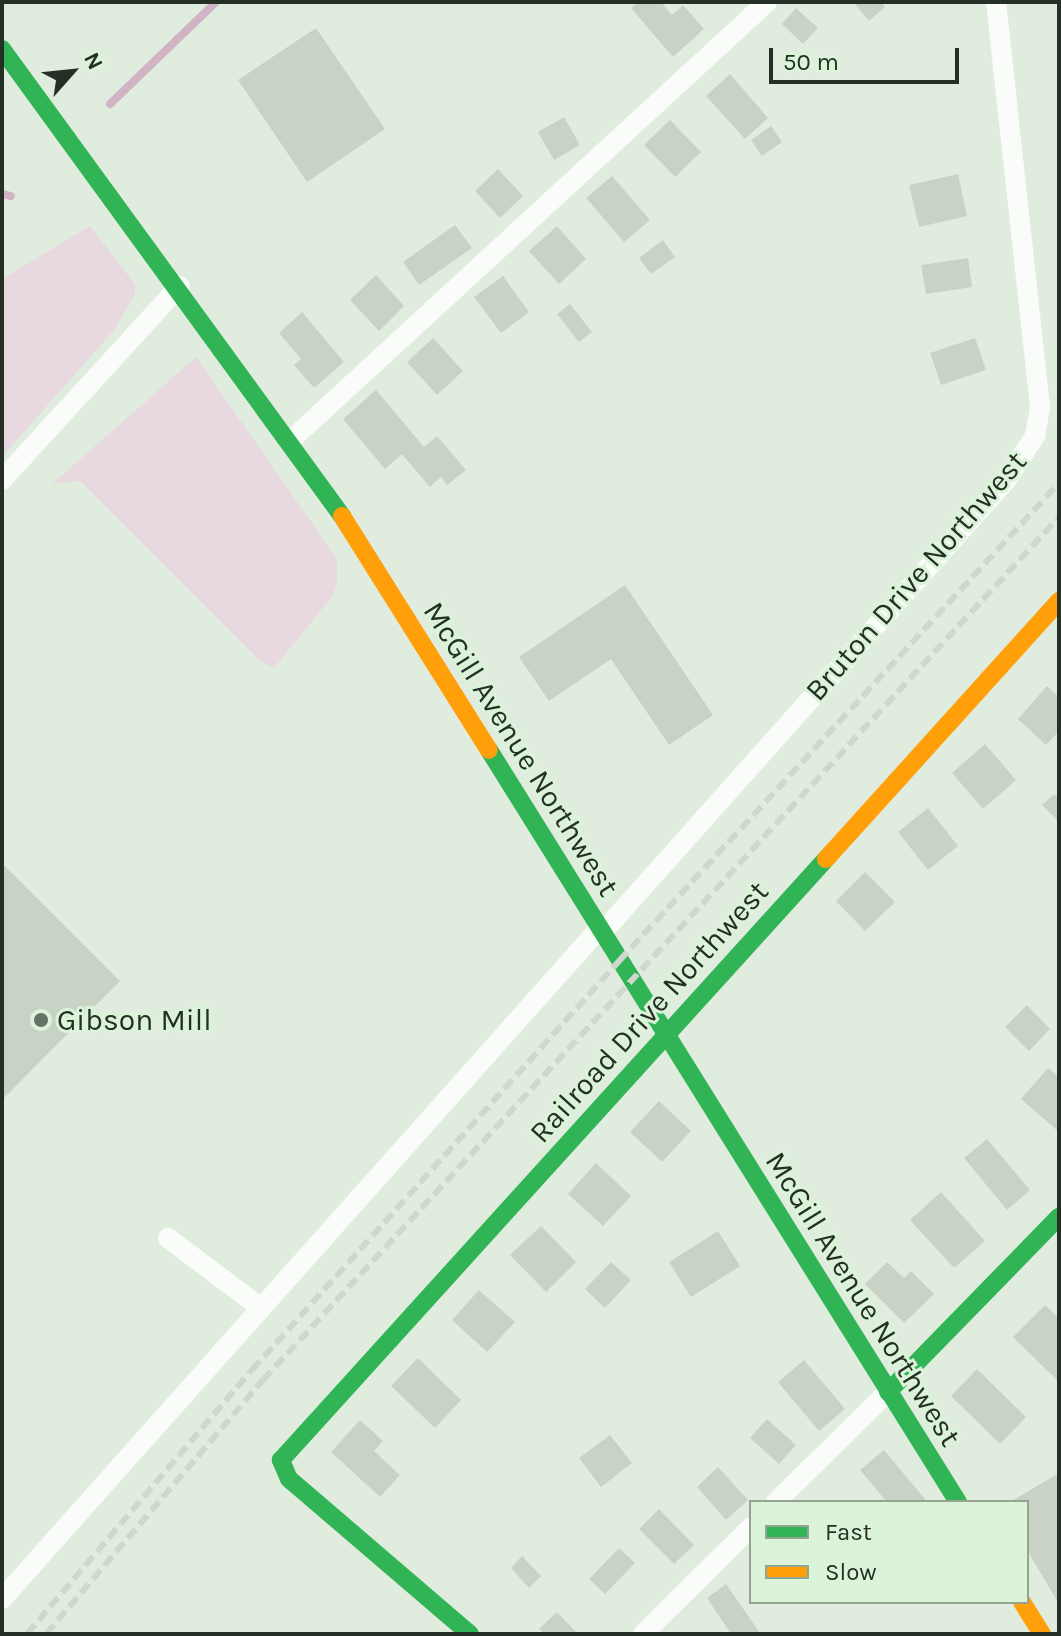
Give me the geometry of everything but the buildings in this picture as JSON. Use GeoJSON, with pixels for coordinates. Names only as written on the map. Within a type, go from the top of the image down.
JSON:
{"type":"FeatureCollection","features":[{"type":"Feature","properties":{"kind":"street"},"geometry":{"type":"LineString","coordinates":[[290,441],[767,2]]}},
{"type":"Feature","properties":{"kind":"street","name":"Bruton Drive Northwest"},"geometry":{"type":"LineString","coordinates":[[2,1599],[1006,480],[1035,436],[1040,407],[996,2]]}},
{"type":"Feature","properties":{"kind":"street","name":"McGill Avenue Northwest"},"geometry":{"type":"LineString","coordinates":[[2,49],[180,286],[351,528],[664,1038],[957,1500]]}},
{"type":"Feature","properties":{"kind":"street"},"geometry":{"type":"LineString","coordinates":[[2,480],[180,286]]}},
{"type":"Feature","properties":{"kind":"street","name":"Railroad Drive Northwest"},"geometry":{"type":"LineString","coordinates":[[470,1634],[289,1479],[281,1460],[1059,601]]}},
{"type":"Feature","properties":{"kind":"street"},"geometry":{"type":"LineString","coordinates":[[778,1500],[1059,1217]]}},
{"type":"Feature","properties":{"kind":"street"},"geometry":{"type":"LineString","coordinates":[[168,1238],[261,1308]]}},
{"type":"Feature","properties":{"kind":"street"},"geometry":{"type":"LineString","coordinates":[[643,1634],[749,1529]]}},
{"type":"Feature","properties":{"kind":"street"},"geometry":{"type":"LineString","coordinates":[[1023,1604],[1042,1634]]}},
{"type":"Feature","properties":{"kind":"shaded area"},"geometry":{"type":"Polygon","coordinates":[[[90,226],[135,284],[135,294],[114,330],[2,457],[2,279],[90,226]]]}},
{"type":"Feature","properties":{"kind":"shaded area"},"geometry":{"type":"Polygon","coordinates":[[[196,357],[337,559],[337,585],[331,598],[274,668],[260,661],[80,481],[52,484],[196,357]]]}},
{"type":"Feature","properties":{"kind":"waterway"},"geometry":{"type":"LineString","coordinates":[[110,104],[216,2]]}},
{"type":"Feature","properties":{"kind":"waterway"},"geometry":{"type":"LineString","coordinates":[[2,194],[11,196]]}},
{"type":"Feature","properties":{"kind":"railway"},"geometry":{"type":"LineString","coordinates":[[27,1634],[252,1370],[619,961],[1059,483]]}},
{"type":"Feature","properties":{"kind":"railway"},"geometry":{"type":"LineString","coordinates":[[46,1634],[263,1380],[1059,517]]}},
{"type":"Feature","properties":{"kind":"traffic: fast"},"geometry":{"type":"LineString","coordinates":[[2,49],[342,516]]}},
{"type":"Feature","properties":{"kind":"traffic: fast"},"geometry":{"type":"LineString","coordinates":[[489,750],[957,1500]]}},
{"type":"Feature","properties":{"kind":"traffic: fast"},"geometry":{"type":"LineString","coordinates":[[470,1634],[289,1479],[281,1460],[826,859]]}},
{"type":"Feature","properties":{"kind":"traffic: fast"},"geometry":{"type":"LineString","coordinates":[[888,1392],[1059,1217]]}},
{"type":"Feature","properties":{"kind":"traffic: slow"},"geometry":{"type":"LineString","coordinates":[[342,516],[489,750]]}},
{"type":"Feature","properties":{"kind":"traffic: slow"},"geometry":{"type":"LineString","coordinates":[[826,859],[1059,601]]}},
{"type":"Feature","properties":{"kind":"traffic: slow"},"geometry":{"type":"LineString","coordinates":[[1023,1604],[1042,1634]]}},
{"type":"Feature","properties":{"kind":"place","name":"Gibson Mill"},"geometry":{"type":"Point","coordinates":[41,1020]}}]}
